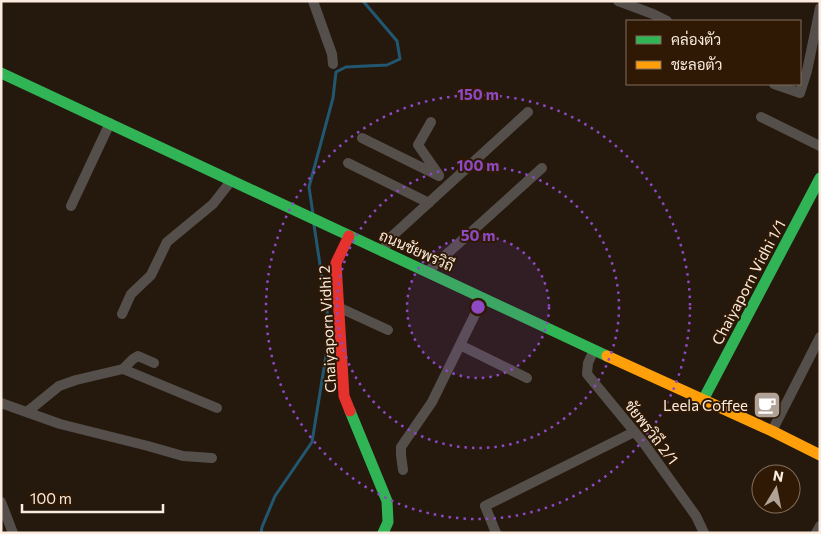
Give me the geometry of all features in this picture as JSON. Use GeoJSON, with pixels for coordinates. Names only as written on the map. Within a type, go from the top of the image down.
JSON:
{"type":"FeatureCollection","features":[{"type":"Feature","properties":{"kind":"main road","name":"ถนนชัยพรวิถี"},"geometry":{"type":"LineString","coordinates":[[1,73],[820,455]]}},
{"type":"Feature","properties":{"kind":"main road","name":"Chaiyaporn Vidhi 1/1"},"geometry":{"type":"LineString","coordinates":[[704,400],[820,178]]}},
{"type":"Feature","properties":{"kind":"main road","name":"Chaiyaporn Vidhi 2"},"geometry":{"type":"LineString","coordinates":[[350,236],[336,263],[344,396],[387,501],[388,522],[383,533]]}},
{"type":"Feature","properties":{"kind":"street"},"geometry":{"type":"LineString","coordinates":[[314,1],[332,54],[333,64]]}},
{"type":"Feature","properties":{"kind":"street"},"geometry":{"type":"LineString","coordinates":[[618,1],[665,20]]}},
{"type":"Feature","properties":{"kind":"street"},"geometry":{"type":"LineString","coordinates":[[777,85],[800,93],[807,70],[820,8]]}},
{"type":"Feature","properties":{"kind":"street"},"geometry":{"type":"LineString","coordinates":[[384,252],[389,239],[528,112]]}},
{"type":"Feature","properties":{"kind":"street"},"geometry":{"type":"LineString","coordinates":[[760,117],[820,146]]}},
{"type":"Feature","properties":{"kind":"street"},"geometry":{"type":"LineString","coordinates":[[431,122],[418,145],[447,186]]}},
{"type":"Feature","properties":{"kind":"street"},"geometry":{"type":"LineString","coordinates":[[71,206],[110,124]]}},
{"type":"Feature","properties":{"kind":"street"},"geometry":{"type":"LineString","coordinates":[[362,138],[440,176]]}},
{"type":"Feature","properties":{"kind":"street"},"geometry":{"type":"LineString","coordinates":[[348,163],[429,203]]}},
{"type":"Feature","properties":{"kind":"street"},"geometry":{"type":"LineString","coordinates":[[428,271],[542,168]]}},
{"type":"Feature","properties":{"kind":"street"},"geometry":{"type":"LineString","coordinates":[[122,314],[131,294],[151,275],[167,242],[213,204],[231,181]]}},
{"type":"Feature","properties":{"kind":"street"},"geometry":{"type":"LineString","coordinates":[[403,470],[400,455],[401,447],[432,402],[483,298]]}},
{"type":"Feature","properties":{"kind":"street"},"geometry":{"type":"LineString","coordinates":[[338,307],[388,330]]}},
{"type":"Feature","properties":{"kind":"street"},"geometry":{"type":"LineString","coordinates":[[772,431],[820,337]]}},
{"type":"Feature","properties":{"kind":"street"},"geometry":{"type":"LineString","coordinates":[[460,345],[527,378]]}},
{"type":"Feature","properties":{"kind":"street","name":"ชัยพรวิถี 2/1"},"geometry":{"type":"LineString","coordinates":[[594,350],[588,363],[587,374],[634,432],[696,516],[704,533]]}},
{"type":"Feature","properties":{"kind":"street"},"geometry":{"type":"LineString","coordinates":[[27,412],[59,386],[123,369],[138,356],[154,363]]}},
{"type":"Feature","properties":{"kind":"street"},"geometry":{"type":"LineString","coordinates":[[123,369],[217,408]]}},
{"type":"Feature","properties":{"kind":"street"},"geometry":{"type":"LineString","coordinates":[[1,403],[60,424],[182,456],[212,458]]}},
{"type":"Feature","properties":{"kind":"street"},"geometry":{"type":"LineString","coordinates":[[496,533],[485,506],[634,432]]}},
{"type":"Feature","properties":{"kind":"street"},"geometry":{"type":"LineString","coordinates":[[1,502],[14,533]]}},
{"type":"Feature","properties":{"kind":"street"},"geometry":{"type":"LineString","coordinates":[[816,533],[820,526]]}},
{"type":"Feature","properties":{"kind":"waterway"},"geometry":{"type":"LineString","coordinates":[[313,214],[309,187],[333,98],[336,72],[346,67],[387,65],[400,59],[397,41],[363,1]]}},
{"type":"Feature","properties":{"kind":"waterway"},"geometry":{"type":"LineString","coordinates":[[261,533],[275,496],[312,442],[330,331],[314,225]]}},
{"type":"Feature","properties":{"kind":"traffic: fast"},"geometry":{"type":"LineString","coordinates":[[1,73],[607,356]]}},
{"type":"Feature","properties":{"kind":"traffic: fast"},"geometry":{"type":"LineString","coordinates":[[703,400],[820,178]]}},
{"type":"Feature","properties":{"kind":"traffic: fast"},"geometry":{"type":"LineString","coordinates":[[350,411],[387,501],[388,522],[383,533]]}},
{"type":"Feature","properties":{"kind":"traffic: slow"},"geometry":{"type":"LineString","coordinates":[[607,356],[772,431],[820,455]]}},
{"type":"Feature","properties":{"kind":"traffic: jam"},"geometry":{"type":"LineString","coordinates":[[349,236],[336,263],[344,396],[350,411]]}},
{"type":"Feature","properties":{"kind":"place","name":"Leela Coffee"},"geometry":{"type":"Point","coordinates":[767,405]}}]}
